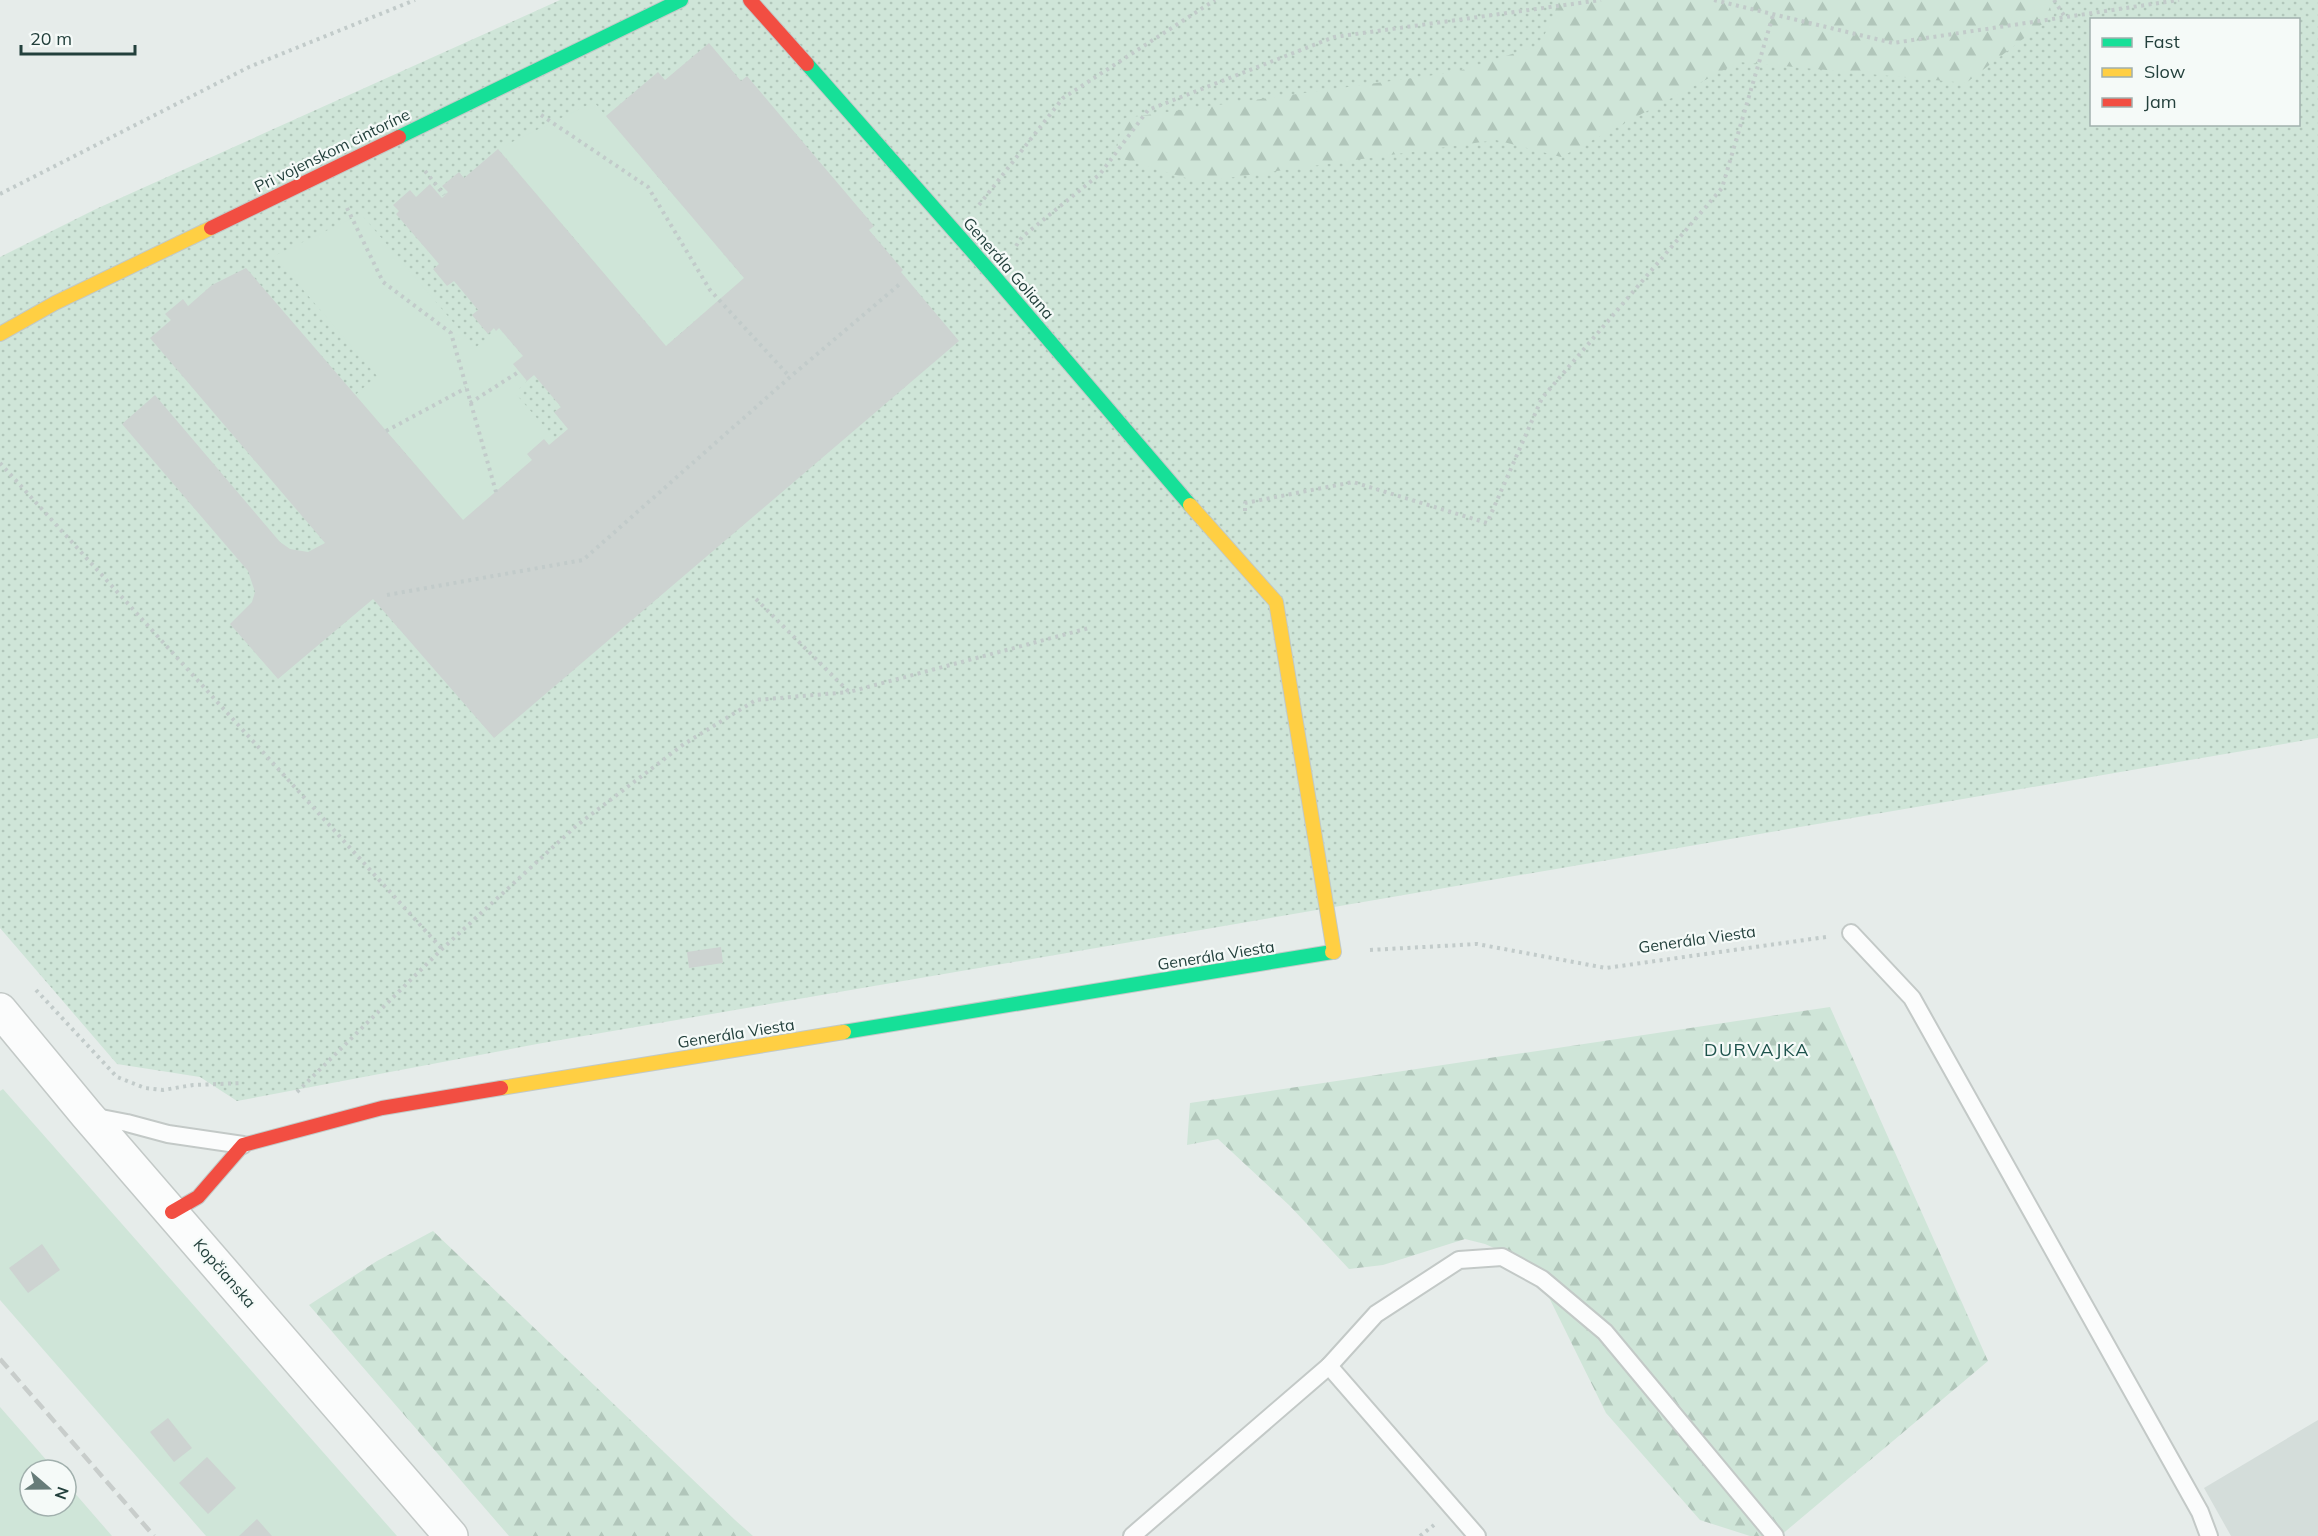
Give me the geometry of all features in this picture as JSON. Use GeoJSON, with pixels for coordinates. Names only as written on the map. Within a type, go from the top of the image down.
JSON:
{"type":"FeatureCollection","features":[{"type":"Feature","properties":{"kind":"street","name":"Pri vojenskom cintoríne"},"geometry":{"type":"LineString","coordinates":[[0,334],[55,303],[681,0]]}},
{"type":"Feature","properties":{"kind":"street","name":"Generála Goliana"},"geometry":{"type":"LineString","coordinates":[[750,0],[957,233],[1240,561]]}},
{"type":"Feature","properties":{"kind":"street"},"geometry":{"type":"LineString","coordinates":[[1240,561],[1276,602],[1334,952]]}},
{"type":"Feature","properties":{"kind":"street","name":"Generála Viesta"},"geometry":{"type":"LineString","coordinates":[[243,1145],[382,1108],[1334,952]]}},
{"type":"Feature","properties":{"kind":"street","name":"Kopčianska"},"geometry":{"type":"LineString","coordinates":[[0,1010],[87,1115],[451,1536]]}},
{"type":"Feature","properties":{"kind":"street"},"geometry":{"type":"LineString","coordinates":[[172,1212],[198,1197],[243,1145]]}},
{"type":"Feature","properties":{"kind":"lane"},"geometry":{"type":"LineString","coordinates":[[1851,933],[1912,998],[2200,1512],[2209,1536]]}},
{"type":"Feature","properties":{"kind":"lane"},"geometry":{"type":"LineString","coordinates":[[87,1115],[168,1134],[243,1145]]}},
{"type":"Feature","properties":{"kind":"lane"},"geometry":{"type":"LineString","coordinates":[[1132,1536],[1329,1366],[1376,1314],[1459,1260],[1502,1257],[1542,1279],[1605,1332],[1775,1536]]}},
{"type":"Feature","properties":{"kind":"lane"},"geometry":{"type":"LineString","coordinates":[[1329,1366],[1477,1536]]}},
{"type":"Feature","properties":{"kind":"path"},"geometry":{"type":"LineString","coordinates":[[0,194],[249,67],[415,0]]}},
{"type":"Feature","properties":{"kind":"path"},"geometry":{"type":"LineString","coordinates":[[957,233],[1063,98],[1215,0]]}},
{"type":"Feature","properties":{"kind":"path"},"geometry":{"type":"LineString","coordinates":[[994,276],[1022,237],[1100,174],[1148,110],[1334,37],[1601,0]]}},
{"type":"Feature","properties":{"kind":"path"},"geometry":{"type":"LineString","coordinates":[[1714,0],[1893,43],[2179,0]]}},
{"type":"Feature","properties":{"kind":"path"},"geometry":{"type":"LineString","coordinates":[[2054,0],[2065,17]]}},
{"type":"Feature","properties":{"kind":"path"},"geometry":{"type":"LineString","coordinates":[[2161,3],[2166,0]]}},
{"type":"Feature","properties":{"kind":"path"},"geometry":{"type":"LineString","coordinates":[[1240,561],[1245,502],[1353,482],[1487,524],[1542,398],[1722,188],[1773,15]]}},
{"type":"Feature","properties":{"kind":"path"},"geometry":{"type":"LineString","coordinates":[[541,115],[648,187],[710,290],[790,377]]}},
{"type":"Feature","properties":{"kind":"path"},"geometry":{"type":"LineString","coordinates":[[425,171],[444,195]]}},
{"type":"Feature","properties":{"kind":"path"},"geometry":{"type":"LineString","coordinates":[[347,208],[383,282],[451,333],[496,492]]}},
{"type":"Feature","properties":{"kind":"path"},"geometry":{"type":"LineString","coordinates":[[387,595],[583,560],[790,377],[902,283]]}},
{"type":"Feature","properties":{"kind":"path"},"geometry":{"type":"LineString","coordinates":[[470,403],[520,372]]}},
{"type":"Feature","properties":{"kind":"path"},"geometry":{"type":"LineString","coordinates":[[386,431],[466,388]]}},
{"type":"Feature","properties":{"kind":"path"},"geometry":{"type":"LineString","coordinates":[[0,463],[442,949]]}},
{"type":"Feature","properties":{"kind":"path"},"geometry":{"type":"LineString","coordinates":[[756,599],[849,692]]}},
{"type":"Feature","properties":{"kind":"path"},"geometry":{"type":"LineString","coordinates":[[293,1096],[442,949],[576,826],[684,744],[756,700],[849,692],[1089,628]]}},
{"type":"Feature","properties":{"kind":"path","name":"Generála Viesta"},"geometry":{"type":"LineString","coordinates":[[1334,952],[1477,944],[1606,968],[1851,933]]}},
{"type":"Feature","properties":{"kind":"path"},"geometry":{"type":"LineString","coordinates":[[36,990],[117,1077],[145,1088],[163,1090],[193,1085],[243,1083]]}},
{"type":"Feature","properties":{"kind":"shaded area"},"geometry":{"type":"Polygon","coordinates":[[[2318,1420],[2318,1536],[2231,1536],[2204,1488],[2318,1420]]]}},
{"type":"Feature","properties":{"kind":"green space"},"geometry":{"type":"Polygon","coordinates":[[[560,0],[2318,0],[2318,738],[537,1044],[237,1101],[200,1077],[117,1064],[0,928],[0,257],[96,209],[560,0]]]}},
{"type":"Feature","properties":{"kind":"green space"},"geometry":{"type":"Polygon","coordinates":[[[1560,0],[2044,0],[2054,15],[1966,83],[1739,62],[1561,157],[1496,140],[1199,182],[1113,156],[1125,118],[1456,72],[1540,45],[1560,0]]]}},
{"type":"Feature","properties":{"kind":"green space"},"geometry":{"type":"Polygon","coordinates":[[[594,102],[744,278],[666,346],[498,149],[594,102]]]}},
{"type":"Feature","properties":{"kind":"green space"},"geometry":{"type":"Polygon","coordinates":[[[361,214],[475,348],[499,328],[523,356],[513,364],[527,381],[515,393],[556,440],[463,520],[355,395],[377,376],[274,256],[361,214]]]}},
{"type":"Feature","properties":{"kind":"green space"},"geometry":{"type":"Polygon","coordinates":[[[1830,1007],[1988,1361],[1780,1536],[1750,1536],[1700,1520],[1606,1413],[1533,1265],[1485,1244],[1465,1239],[1383,1265],[1349,1269],[1290,1206],[1218,1139],[1187,1145],[1190,1103],[1830,1007]]]}},
{"type":"Feature","properties":{"kind":"green space"},"geometry":{"type":"Polygon","coordinates":[[[3,1089],[397,1536],[206,1536],[0,1300],[0,1091],[3,1089]]]}},
{"type":"Feature","properties":{"kind":"green space"},"geometry":{"type":"Polygon","coordinates":[[[433,1231],[753,1536],[509,1536],[309,1305],[377,1261],[433,1231]]]}},
{"type":"Feature","properties":{"kind":"green space"},"geometry":{"type":"Polygon","coordinates":[[[0,1407],[45,1458],[18,1458],[18,1518],[78,1518],[78,1497],[112,1536],[0,1536],[0,1407]]]}},
{"type":"Feature","properties":{"kind":"building"},"geometry":{"type":"Polygon","coordinates":[[[709,43],[741,81],[747,76],[874,226],[869,230],[959,341],[494,738],[373,599],[278,679],[230,624],[252,602],[255,592],[248,571],[122,424],[155,395],[280,542],[290,549],[308,552],[325,543],[150,338],[171,320],[165,314],[183,299],[188,306],[212,285],[246,268],[463,520],[532,460],[527,454],[544,439],[549,445],[568,429],[554,412],[561,407],[534,375],[527,381],[513,364],[523,356],[499,328],[496,331],[494,328],[488,334],[472,315],[478,310],[454,281],[447,286],[433,269],[439,264],[396,214],[399,211],[393,205],[410,190],[416,197],[430,184],[442,198],[448,192],[442,186],[459,172],[464,178],[498,149],[666,346],[744,278],[606,116],[658,72],[665,80],[709,43]]]}},
{"type":"Feature","properties":{"kind":"building"},"geometry":{"type":"Polygon","coordinates":[[[721,947],[723,963],[689,968],[687,952],[721,947]]]}},
{"type":"Feature","properties":{"kind":"building"},"geometry":{"type":"Polygon","coordinates":[[[42,1244],[60,1270],[28,1293],[9,1268],[42,1244]]]}},
{"type":"Feature","properties":{"kind":"building"},"geometry":{"type":"Polygon","coordinates":[[[168,1418],[192,1448],[174,1462],[150,1432],[168,1418]]]}},
{"type":"Feature","properties":{"kind":"building"},"geometry":{"type":"Polygon","coordinates":[[[207,1457],[236,1488],[208,1514],[179,1483],[207,1457]]]}},
{"type":"Feature","properties":{"kind":"building"},"geometry":{"type":"Polygon","coordinates":[[[257,1519],[272,1536],[239,1536],[257,1519]]]}},
{"type":"Feature","properties":{"kind":"railway"},"geometry":{"type":"LineString","coordinates":[[0,1359],[154,1536]]}},
{"type":"Feature","properties":{"kind":"traffic: fast"},"geometry":{"type":"LineString","coordinates":[[399,137],[681,0]]}},
{"type":"Feature","properties":{"kind":"traffic: fast"},"geometry":{"type":"LineString","coordinates":[[807,64],[994,276],[1190,505]]}},
{"type":"Feature","properties":{"kind":"traffic: fast"},"geometry":{"type":"LineString","coordinates":[[844,1032],[1332,952]]}},
{"type":"Feature","properties":{"kind":"traffic: slow"},"geometry":{"type":"LineString","coordinates":[[0,334],[55,303],[211,228]]}},
{"type":"Feature","properties":{"kind":"traffic: slow"},"geometry":{"type":"LineString","coordinates":[[1190,505],[1276,602],[1334,952],[1332,952]]}},
{"type":"Feature","properties":{"kind":"traffic: slow"},"geometry":{"type":"LineString","coordinates":[[501,1088],[844,1032]]}},
{"type":"Feature","properties":{"kind":"traffic: jam"},"geometry":{"type":"LineString","coordinates":[[750,0],[807,64]]}},
{"type":"Feature","properties":{"kind":"traffic: jam"},"geometry":{"type":"LineString","coordinates":[[211,228],[399,137]]}},
{"type":"Feature","properties":{"kind":"traffic: jam"},"geometry":{"type":"LineString","coordinates":[[172,1212],[198,1197],[243,1145],[382,1108],[501,1088]]}},
{"type":"Feature","properties":{"kind":"district","name":"DURVAJKA"},"geometry":{"type":"Point","coordinates":[1757,1050]}}]}
